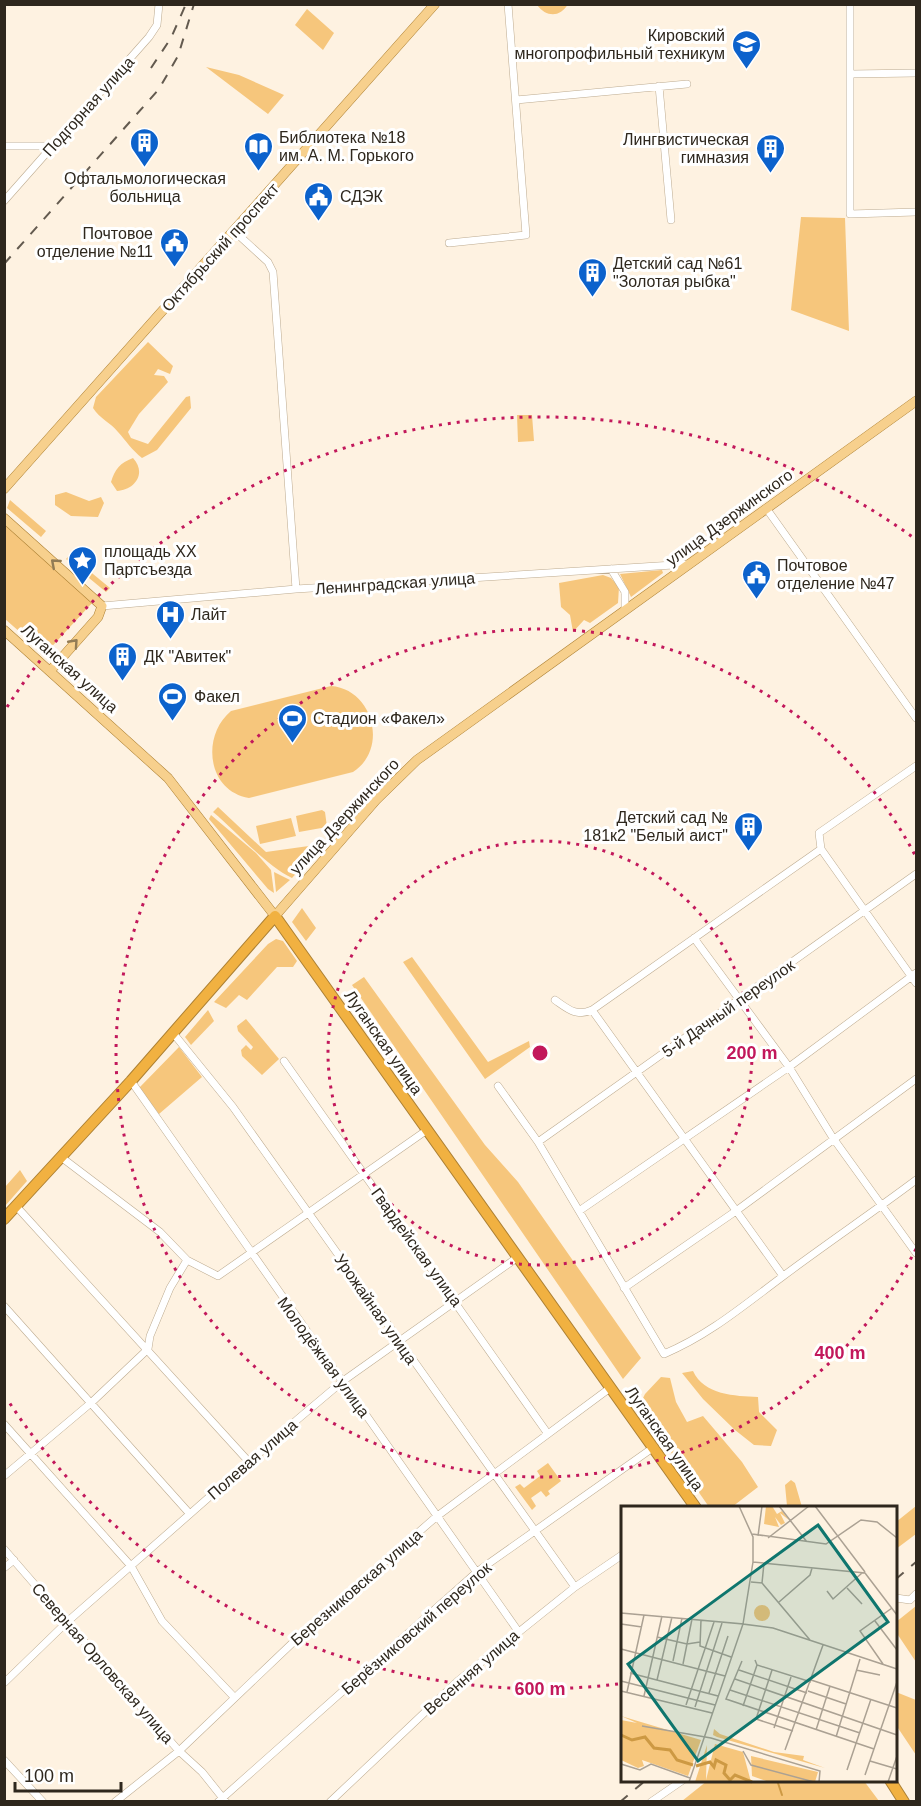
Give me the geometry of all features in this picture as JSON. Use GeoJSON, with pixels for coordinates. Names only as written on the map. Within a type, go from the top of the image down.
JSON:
{"type":"FeatureCollection","features":[{"type":"Feature","properties":{"kind":"highway","name":"улица Дзержинского"},"geometry":{"type":"LineString","coordinates":[[4,1219],[131,1082],[275,916]]}},
{"type":"Feature","properties":{"kind":"highway","name":"Луганская улица"},"geometry":{"type":"LineString","coordinates":[[275,916],[654,1447],[692,1506]]}},
{"type":"Feature","properties":{"kind":"highway"},"geometry":{"type":"LineString","coordinates":[[891,1782],[904,1802]]}},
{"type":"Feature","properties":{"kind":"main road","name":"Октябрьский проспект"},"geometry":{"type":"LineString","coordinates":[[4,489],[435,4]]}},
{"type":"Feature","properties":{"kind":"main road","name":"улица Дзержинского"},"geometry":{"type":"LineString","coordinates":[[275,916],[376,800],[417,760],[916,400]]}},
{"type":"Feature","properties":{"kind":"main road"},"geometry":{"type":"LineString","coordinates":[[4,518],[102,606],[98,617],[51,670]]}},
{"type":"Feature","properties":{"kind":"main road","name":"Луганская улица"},"geometry":{"type":"LineString","coordinates":[[4,630],[168,778],[275,916]]}},
{"type":"Feature","properties":{"kind":"street","name":"Подгорная улица"},"geometry":{"type":"LineString","coordinates":[[4,201],[149,37],[157,25],[159,4]]}},
{"type":"Feature","properties":{"kind":"street"},"geometry":{"type":"LineString","coordinates":[[448,243],[526,235],[508,4]]}},
{"type":"Feature","properties":{"kind":"street"},"geometry":{"type":"LineString","coordinates":[[850,4],[850,214],[916,212]]}},
{"type":"Feature","properties":{"kind":"street"},"geometry":{"type":"LineString","coordinates":[[851,74],[916,73]]}},
{"type":"Feature","properties":{"kind":"street"},"geometry":{"type":"LineString","coordinates":[[516,100],[687,84]]}},
{"type":"Feature","properties":{"kind":"street"},"geometry":{"type":"LineString","coordinates":[[659,86],[670,220]]}},
{"type":"Feature","properties":{"kind":"street"},"geometry":{"type":"LineString","coordinates":[[4,146],[52,146]]}},
{"type":"Feature","properties":{"kind":"street"},"geometry":{"type":"LineString","coordinates":[[234,231],[268,262],[273,272],[296,589]]}},
{"type":"Feature","properties":{"kind":"street"},"geometry":{"type":"LineString","coordinates":[[766,508],[916,718]]}},
{"type":"Feature","properties":{"kind":"street","name":"Ленинградская улица"},"geometry":{"type":"LineString","coordinates":[[102,606],[296,589],[689,564]]}},
{"type":"Feature","properties":{"kind":"street"},"geometry":{"type":"LineString","coordinates":[[611,569],[626,592],[625,610]]}},
{"type":"Feature","properties":{"kind":"street"},"geometry":{"type":"LineString","coordinates":[[916,766],[819,833],[821,849],[914,974],[916,983]]}},
{"type":"Feature","properties":{"kind":"street"},"geometry":{"type":"LineString","coordinates":[[555,1000],[574,1013],[581,1014],[592,1010],[821,849]]}},
{"type":"Feature","properties":{"kind":"street","name":"5-й Дачный переулок"},"geometry":{"type":"LineString","coordinates":[[538,1142],[916,874]]}},
{"type":"Feature","properties":{"kind":"street"},"geometry":{"type":"LineString","coordinates":[[694,938],[789,1067],[833,1137],[884,1205],[916,1253]]}},
{"type":"Feature","properties":{"kind":"street"},"geometry":{"type":"LineString","coordinates":[[579,1211],[789,1067],[914,974]]}},
{"type":"Feature","properties":{"kind":"street"},"geometry":{"type":"LineString","coordinates":[[592,1010],[683,1141],[783,1276]]}},
{"type":"Feature","properties":{"kind":"street","name":"Урожайная улица"},"geometry":{"type":"LineString","coordinates":[[173,1033],[232,1107],[575,1587]]}},
{"type":"Feature","properties":{"kind":"street","name":"Гвардейская улица"},"geometry":{"type":"LineString","coordinates":[[284,1060],[548,1434]]}},
{"type":"Feature","properties":{"kind":"street"},"geometry":{"type":"LineString","coordinates":[[624,1288],[736,1211],[833,1137],[916,1079]]}},
{"type":"Feature","properties":{"kind":"street","name":"Молодёжная улица"},"geometry":{"type":"LineString","coordinates":[[131,1082],[436,1517],[478,1570],[518,1631]]}},
{"type":"Feature","properties":{"kind":"street"},"geometry":{"type":"LineString","coordinates":[[498,1086],[538,1142],[664,1354],[694,1342],[724,1323],[783,1276],[916,1180]]}},
{"type":"Feature","properties":{"kind":"street"},"geometry":{"type":"LineString","coordinates":[[61,1157],[160,1232],[187,1260],[218,1276],[427,1130]]}},
{"type":"Feature","properties":{"kind":"street"},"geometry":{"type":"LineString","coordinates":[[16,1206],[250,1463]]}},
{"type":"Feature","properties":{"kind":"street","name":"Полевая улица"},"geometry":{"type":"LineString","coordinates":[[4,1683],[67,1622],[343,1382],[518,1257]]}},
{"type":"Feature","properties":{"kind":"street"},"geometry":{"type":"LineString","coordinates":[[4,1476],[92,1402],[148,1349],[150,1336],[170,1288],[187,1260]]}},
{"type":"Feature","properties":{"kind":"street"},"geometry":{"type":"LineString","coordinates":[[4,1306],[92,1402],[189,1514]]}},
{"type":"Feature","properties":{"kind":"street","name":"Березниковская улица"},"geometry":{"type":"LineString","coordinates":[[115,1802],[179,1751],[234,1697],[436,1517],[610,1388]]}},
{"type":"Feature","properties":{"kind":"street"},"geometry":{"type":"LineString","coordinates":[[4,1424],[131,1566],[162,1621],[234,1697]]}},
{"type":"Feature","properties":{"kind":"street","name":"Берёзниковский переулок"},"geometry":{"type":"LineString","coordinates":[[222,1800],[478,1570],[654,1447]]}},
{"type":"Feature","properties":{"kind":"street","name":"Северная Орловская улица"},"geometry":{"type":"LineString","coordinates":[[4,1550],[179,1751],[202,1772],[222,1800]]}},
{"type":"Feature","properties":{"kind":"street","name":"Весенняя улица"},"geometry":{"type":"LineString","coordinates":[[330,1802],[459,1680],[575,1587],[621,1556]]}},
{"type":"Feature","properties":{"kind":"street"},"geometry":{"type":"LineString","coordinates":[[4,1568],[14,1560]]}},
{"type":"Feature","properties":{"kind":"street"},"geometry":{"type":"LineString","coordinates":[[897,1598],[910,1600],[916,1594]]}},
{"type":"Feature","properties":{"kind":"street"},"geometry":{"type":"LineString","coordinates":[[4,1760],[44,1802]]}},
{"type":"Feature","properties":{"kind":"street"},"geometry":{"type":"LineString","coordinates":[[651,1802],[680,1782]]}},
{"type":"Feature","properties":{"kind":"shaded area"},"geometry":{"type":"Polygon","coordinates":[[[568,4],[557,14],[549,14],[537,5],[568,4]]]}},
{"type":"Feature","properties":{"kind":"shaded area"},"geometry":{"type":"Polygon","coordinates":[[[307,9],[334,33],[323,50],[295,25],[307,9]]]}},
{"type":"Feature","properties":{"kind":"shaded area"},"geometry":{"type":"Polygon","coordinates":[[[206,67],[239,75],[284,95],[268,114],[206,67]]]}},
{"type":"Feature","properties":{"kind":"shaded area"},"geometry":{"type":"Polygon","coordinates":[[[801,217],[845,218],[849,331],[791,310],[801,217]]]}},
{"type":"Feature","properties":{"kind":"shaded area"},"geometry":{"type":"Polygon","coordinates":[[[148,342],[173,366],[170,374],[158,369],[154,375],[164,376],[168,382],[139,414],[128,432],[131,438],[148,444],[186,397],[190,396],[191,408],[157,450],[142,458],[93,408],[96,397],[148,342]]]}},
{"type":"Feature","properties":{"kind":"shaded area"},"geometry":{"type":"Polygon","coordinates":[[[517,415],[532,415],[534,441],[518,442],[517,415]]]}},
{"type":"Feature","properties":{"kind":"shaded area"},"geometry":{"type":"Polygon","coordinates":[[[133,458],[139,469],[137,480],[129,488],[117,491],[111,482],[114,473],[121,464],[133,458]]]}},
{"type":"Feature","properties":{"kind":"shaded area"},"geometry":{"type":"Polygon","coordinates":[[[66,492],[89,501],[101,497],[104,503],[98,517],[71,516],[55,505],[55,495],[66,492]]]}},
{"type":"Feature","properties":{"kind":"shaded area"},"geometry":{"type":"Polygon","coordinates":[[[10,500],[46,531],[41,537],[7,508],[10,500]]]}},
{"type":"Feature","properties":{"kind":"shaded area"},"geometry":{"type":"Polygon","coordinates":[[[5,525],[93,602],[45,654],[5,619],[5,525]]]}},
{"type":"Feature","properties":{"kind":"shaded area"},"geometry":{"type":"Polygon","coordinates":[[[70,555],[110,588],[106,592],[66,559],[70,555]]]}},
{"type":"Feature","properties":{"kind":"shaded area"},"geometry":{"type":"Polygon","coordinates":[[[662,570],[663,573],[631,597],[620,574],[662,570]]]}},
{"type":"Feature","properties":{"kind":"shaded area"},"geometry":{"type":"Polygon","coordinates":[[[603,575],[611,578],[619,587],[618,603],[590,623],[584,620],[573,632],[570,615],[561,607],[559,583],[603,575]]]}},
{"type":"Feature","properties":{"kind":"shaded area","name":"Стадион «Факел»"},"geometry":{"type":"Polygon","coordinates":[[[331,686],[357,697],[366,708],[373,735],[371,749],[364,762],[353,772],[249,798],[235,793],[224,785],[217,774],[212,748],[221,722],[231,711],[331,686]]]}},
{"type":"Feature","properties":{"kind":"shaded area"},"geometry":{"type":"Polygon","coordinates":[[[218,807],[266,852],[323,844],[292,878],[261,857],[213,812],[218,807]]]}},
{"type":"Feature","properties":{"kind":"shaded area"},"geometry":{"type":"Polygon","coordinates":[[[322,810],[325,812],[327,827],[299,832],[296,816],[322,810]]]}},
{"type":"Feature","properties":{"kind":"shaded area"},"geometry":{"type":"Polygon","coordinates":[[[211,815],[256,853],[271,870],[274,893],[268,889],[209,819],[211,815]]]}},
{"type":"Feature","properties":{"kind":"shaded area"},"geometry":{"type":"Polygon","coordinates":[[[291,818],[296,836],[260,844],[256,826],[291,818]]]}},
{"type":"Feature","properties":{"kind":"shaded area"},"geometry":{"type":"Polygon","coordinates":[[[274,872],[290,880],[276,892],[274,872]]]}},
{"type":"Feature","properties":{"kind":"shaded area"},"geometry":{"type":"Polygon","coordinates":[[[302,908],[316,928],[306,941],[292,922],[302,908]]]}},
{"type":"Feature","properties":{"kind":"shaded area"},"geometry":{"type":"Polygon","coordinates":[[[276,939],[283,941],[297,961],[293,967],[277,967],[247,1000],[239,995],[226,1008],[214,1002],[268,944],[276,939]]]}},
{"type":"Feature","properties":{"kind":"shaded area"},"geometry":{"type":"Polygon","coordinates":[[[412,957],[488,1062],[529,1041],[530,1047],[485,1079],[403,962],[412,957]]]}},
{"type":"Feature","properties":{"kind":"shaded area"},"geometry":{"type":"Polygon","coordinates":[[[364,977],[485,1145],[518,1182],[641,1358],[623,1379],[352,985],[364,977]]]}},
{"type":"Feature","properties":{"kind":"shaded area"},"geometry":{"type":"Polygon","coordinates":[[[208,1010],[214,1021],[191,1045],[185,1037],[208,1010]]]}},
{"type":"Feature","properties":{"kind":"shaded area"},"geometry":{"type":"Polygon","coordinates":[[[246,1019],[279,1059],[262,1075],[242,1056],[241,1050],[246,1045],[251,1050],[253,1047],[238,1031],[237,1026],[246,1019]]]}},
{"type":"Feature","properties":{"kind":"shaded area"},"geometry":{"type":"Polygon","coordinates":[[[179,1047],[202,1077],[159,1114],[139,1088],[179,1047]]]}},
{"type":"Feature","properties":{"kind":"shaded area"},"geometry":{"type":"Polygon","coordinates":[[[20,1170],[27,1181],[5,1206],[5,1187],[20,1170]]]}},
{"type":"Feature","properties":{"kind":"shaded area"},"geometry":{"type":"Polygon","coordinates":[[[693,1371],[698,1379],[712,1390],[730,1395],[758,1397],[759,1412],[777,1430],[771,1446],[754,1445],[735,1430],[703,1399],[682,1373],[693,1371]]]}},
{"type":"Feature","properties":{"kind":"shaded area"},"geometry":{"type":"Polygon","coordinates":[[[661,1377],[670,1378],[676,1402],[687,1422],[703,1416],[742,1462],[758,1487],[733,1506],[708,1506],[639,1406],[645,1394],[661,1377]]]}},
{"type":"Feature","properties":{"kind":"shaded area"},"geometry":{"type":"Polygon","coordinates":[[[548,1463],[561,1481],[548,1491],[550,1494],[546,1497],[541,1491],[531,1498],[536,1506],[532,1510],[515,1487],[520,1484],[524,1488],[540,1476],[537,1471],[548,1463]]]}},
{"type":"Feature","properties":{"kind":"shaded area"},"geometry":{"type":"Polygon","coordinates":[[[791,1480],[795,1483],[802,1506],[787,1506],[785,1485],[791,1480]]]}},
{"type":"Feature","properties":{"kind":"shaded area"},"geometry":{"type":"Polygon","coordinates":[[[916,1506],[916,1534],[897,1548],[897,1521],[916,1506]]]}},
{"type":"Feature","properties":{"kind":"shaded area"},"geometry":{"type":"Polygon","coordinates":[[[916,1606],[916,1662],[897,1634],[897,1621],[916,1606]]]}},
{"type":"Feature","properties":{"kind":"shaded area"},"geometry":{"type":"Polygon","coordinates":[[[897,1692],[916,1700],[916,1755],[897,1726],[897,1692]]]}},
{"type":"Feature","properties":{"kind":"shaded area"},"geometry":{"type":"Polygon","coordinates":[[[706,1782],[865,1782],[879,1801],[682,1801],[706,1782]]]}},
{"type":"Feature","properties":{"kind":"waterway"},"geometry":{"type":"LineString","coordinates":[[778,1782],[782,1795]]}},
{"type":"Feature","properties":{"kind":"railway"},"geometry":{"type":"LineString","coordinates":[[151,68],[171,38],[186,4]]}},
{"type":"Feature","properties":{"kind":"railway"},"geometry":{"type":"LineString","coordinates":[[4,264],[159,89],[178,56],[194,4]]}},
{"type":"Feature","properties":{"kind":"railway"},"geometry":{"type":"LineString","coordinates":[[897,1578],[916,1562]]}},
{"type":"Feature","properties":{"kind":"railway"},"geometry":{"type":"LineString","coordinates":[[620,1802],[644,1782]]}},
{"type":"Feature","properties":{"kind":"place","name":"Кировский многопрофильный техникум"},"geometry":{"type":"Point","coordinates":[746,70]}},
{"type":"Feature","properties":{"kind":"place","name":"Офтальмологическая больница"},"geometry":{"type":"Point","coordinates":[145,168]}},
{"type":"Feature","properties":{"kind":"place","name":"Библиотека №18 им. А. М. Горького"},"geometry":{"type":"Point","coordinates":[258,172]}},
{"type":"Feature","properties":{"kind":"place","name":"Лингвистическая гимназия"},"geometry":{"type":"Point","coordinates":[770,174]}},
{"type":"Feature","properties":{"kind":"place","name":"СДЭК"},"geometry":{"type":"Point","coordinates":[319,222]}},
{"type":"Feature","properties":{"kind":"place","name":"Почтовое отделение №11"},"geometry":{"type":"Point","coordinates":[174,268]}},
{"type":"Feature","properties":{"kind":"place","name":"Детский сад №61 \"Золотая рыбка\""},"geometry":{"type":"Point","coordinates":[592,298]}},
{"type":"Feature","properties":{"kind":"place","name":"площадь XX Партсъезда"},"geometry":{"type":"Point","coordinates":[83,586]}},
{"type":"Feature","properties":{"kind":"place","name":"Почтовое отделение №47"},"geometry":{"type":"Point","coordinates":[756,600]}},
{"type":"Feature","properties":{"kind":"place","name":"Лайт"},"geometry":{"type":"Point","coordinates":[170,640]}},
{"type":"Feature","properties":{"kind":"place","name":"ДК \"Авитек\""},"geometry":{"type":"Point","coordinates":[123,682]}},
{"type":"Feature","properties":{"kind":"place","name":"Факел"},"geometry":{"type":"Point","coordinates":[173,722]}},
{"type":"Feature","properties":{"kind":"place","name":"Стадион «Факел»"},"geometry":{"type":"Point","coordinates":[292,744]}},
{"type":"Feature","properties":{"kind":"place","name":"Детский сад № 181к2 \"Белый аист\""},"geometry":{"type":"Point","coordinates":[749,852]}}]}
